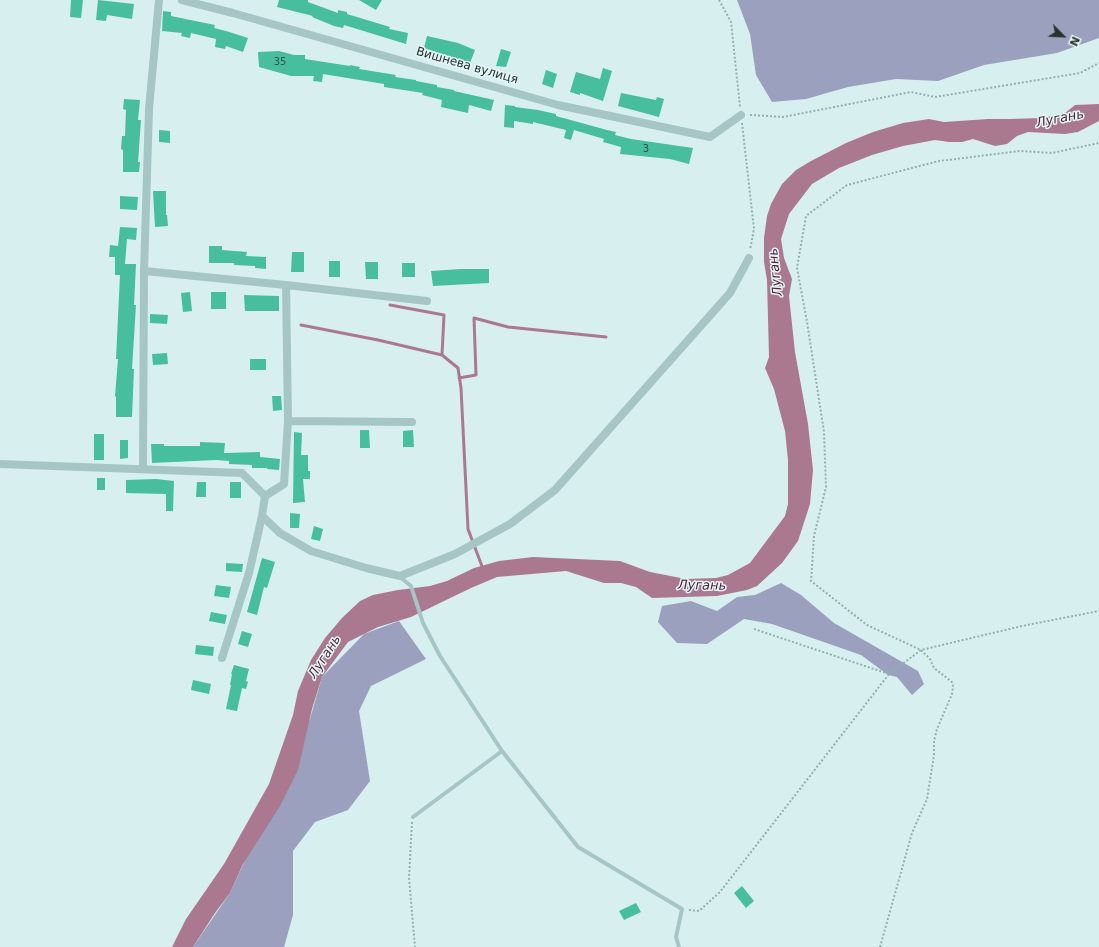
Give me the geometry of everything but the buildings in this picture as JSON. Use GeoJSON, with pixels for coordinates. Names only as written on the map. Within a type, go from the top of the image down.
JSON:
{"type":"FeatureCollection","features":[{"type":"Feature","properties":{"kind":"street"},"geometry":{"type":"LineString","coordinates":[[144,468],[144,271],[149,109],[159,0]]}},
{"type":"Feature","properties":{"kind":"street","name":"Вишнева вулиця"},"geometry":{"type":"LineString","coordinates":[[182,0],[241,15],[558,104],[710,137],[741,115]]}},
{"type":"Feature","properties":{"kind":"street"},"geometry":{"type":"LineString","coordinates":[[262,516],[280,533],[311,551],[366,568],[400,576],[455,554],[503,527],[555,490],[730,293],[749,258]]}},
{"type":"Feature","properties":{"kind":"street"},"geometry":{"type":"LineString","coordinates":[[144,271],[427,301]]}},
{"type":"Feature","properties":{"kind":"street"},"geometry":{"type":"LineString","coordinates":[[222,658],[249,573],[265,496],[284,484],[288,421],[286,285]]}},
{"type":"Feature","properties":{"kind":"street"},"geometry":{"type":"LineString","coordinates":[[288,421],[412,422]]}},
{"type":"Feature","properties":{"kind":"street"},"geometry":{"type":"LineString","coordinates":[[0,464],[144,468],[242,473],[265,496]]}},
{"type":"Feature","properties":{"kind":"lane"},"geometry":{"type":"LineString","coordinates":[[400,576],[411,586],[423,623],[440,656],[502,751],[578,847],[682,909],[676,937],[679,947]]}},
{"type":"Feature","properties":{"kind":"lane"},"geometry":{"type":"LineString","coordinates":[[413,817],[502,751]]}},
{"type":"Feature","properties":{"kind":"path"},"geometry":{"type":"LineString","coordinates":[[719,0],[731,22],[754,229],[749,258]]}},
{"type":"Feature","properties":{"kind":"path"},"geometry":{"type":"LineString","coordinates":[[741,115],[783,117],[911,92],[934,97],[1080,73],[1099,63]]}},
{"type":"Feature","properties":{"kind":"path"},"geometry":{"type":"LineString","coordinates":[[880,947],[912,833],[927,800],[934,755],[934,741],[952,694],[953,686],[952,682],[934,668],[930,659],[921,650],[867,625],[811,581],[814,536],[826,487],[824,432],[797,268],[806,216],[847,185],[939,161],[1020,151],[1052,153],[1099,143]]}},
{"type":"Feature","properties":{"kind":"path"},"geometry":{"type":"LineString","coordinates":[[682,909],[699,911],[720,892],[889,674],[921,650],[1022,626],[1099,611]]}},
{"type":"Feature","properties":{"kind":"path"},"geometry":{"type":"LineString","coordinates":[[754,629],[889,674]]}},
{"type":"Feature","properties":{"kind":"path"},"geometry":{"type":"LineString","coordinates":[[413,817],[408,878],[415,947]]}},
{"type":"Feature","properties":{"kind":"shaded area"},"geometry":{"type":"Polygon","coordinates":[[[737,0],[1099,0],[1099,38],[1057,53],[984,65],[938,81],[896,79],[848,87],[806,99],[772,102],[756,75],[750,34],[737,0]]]}},
{"type":"Feature","properties":{"kind":"shaded area"},"geometry":{"type":"Polygon","coordinates":[[[781,583],[801,595],[834,623],[918,671],[924,684],[912,695],[897,677],[888,675],[861,655],[772,624],[744,619],[707,644],[677,643],[658,622],[662,606],[691,601],[717,611],[737,597],[755,595],[781,583]]]}},
{"type":"Feature","properties":{"kind":"shaded area"},"geometry":{"type":"Polygon","coordinates":[[[399,621],[426,659],[371,686],[359,711],[370,781],[348,810],[315,822],[293,851],[293,915],[284,947],[193,947],[230,893],[310,719],[322,677],[364,634],[399,621]]]}},
{"type":"Feature","properties":{"kind":"water","name":"Лугань"},"geometry":{"type":"Polygon","coordinates":[[[1099,104],[1099,121],[1078,132],[1065,134],[1028,132],[1017,136],[1007,144],[995,146],[973,139],[962,142],[935,140],[903,146],[872,155],[839,168],[812,184],[789,214],[781,239],[784,258],[792,279],[789,296],[795,352],[808,424],[813,470],[810,504],[798,541],[782,563],[757,586],[747,590],[717,596],[652,598],[636,587],[621,583],[604,583],[566,571],[497,577],[411,617],[378,627],[348,642],[322,677],[312,709],[298,770],[280,806],[243,864],[230,893],[193,947],[172,947],[186,919],[224,864],[269,784],[293,715],[298,691],[311,660],[325,638],[342,618],[360,601],[373,595],[430,586],[447,581],[474,568],[499,561],[533,557],[620,561],[650,572],[686,579],[716,578],[728,575],[750,563],[785,516],[788,504],[788,460],[785,431],[774,389],[765,368],[769,357],[767,280],[764,262],[764,238],[767,216],[771,204],[782,184],[796,170],[846,143],[873,132],[903,123],[929,119],[944,122],[988,119],[1042,118],[1065,113],[1075,105],[1099,104]]]}},
{"type":"Feature","properties":{"kind":"waterway"},"geometry":{"type":"LineString","coordinates":[[390,305],[444,315],[442,355]]}},
{"type":"Feature","properties":{"kind":"waterway"},"geometry":{"type":"LineString","coordinates":[[459,378],[476,375],[474,318],[508,327],[606,337]]}},
{"type":"Feature","properties":{"kind":"waterway"},"geometry":{"type":"LineString","coordinates":[[301,325],[378,340],[442,355],[458,368],[461,388],[468,529],[483,569]]}}]}
